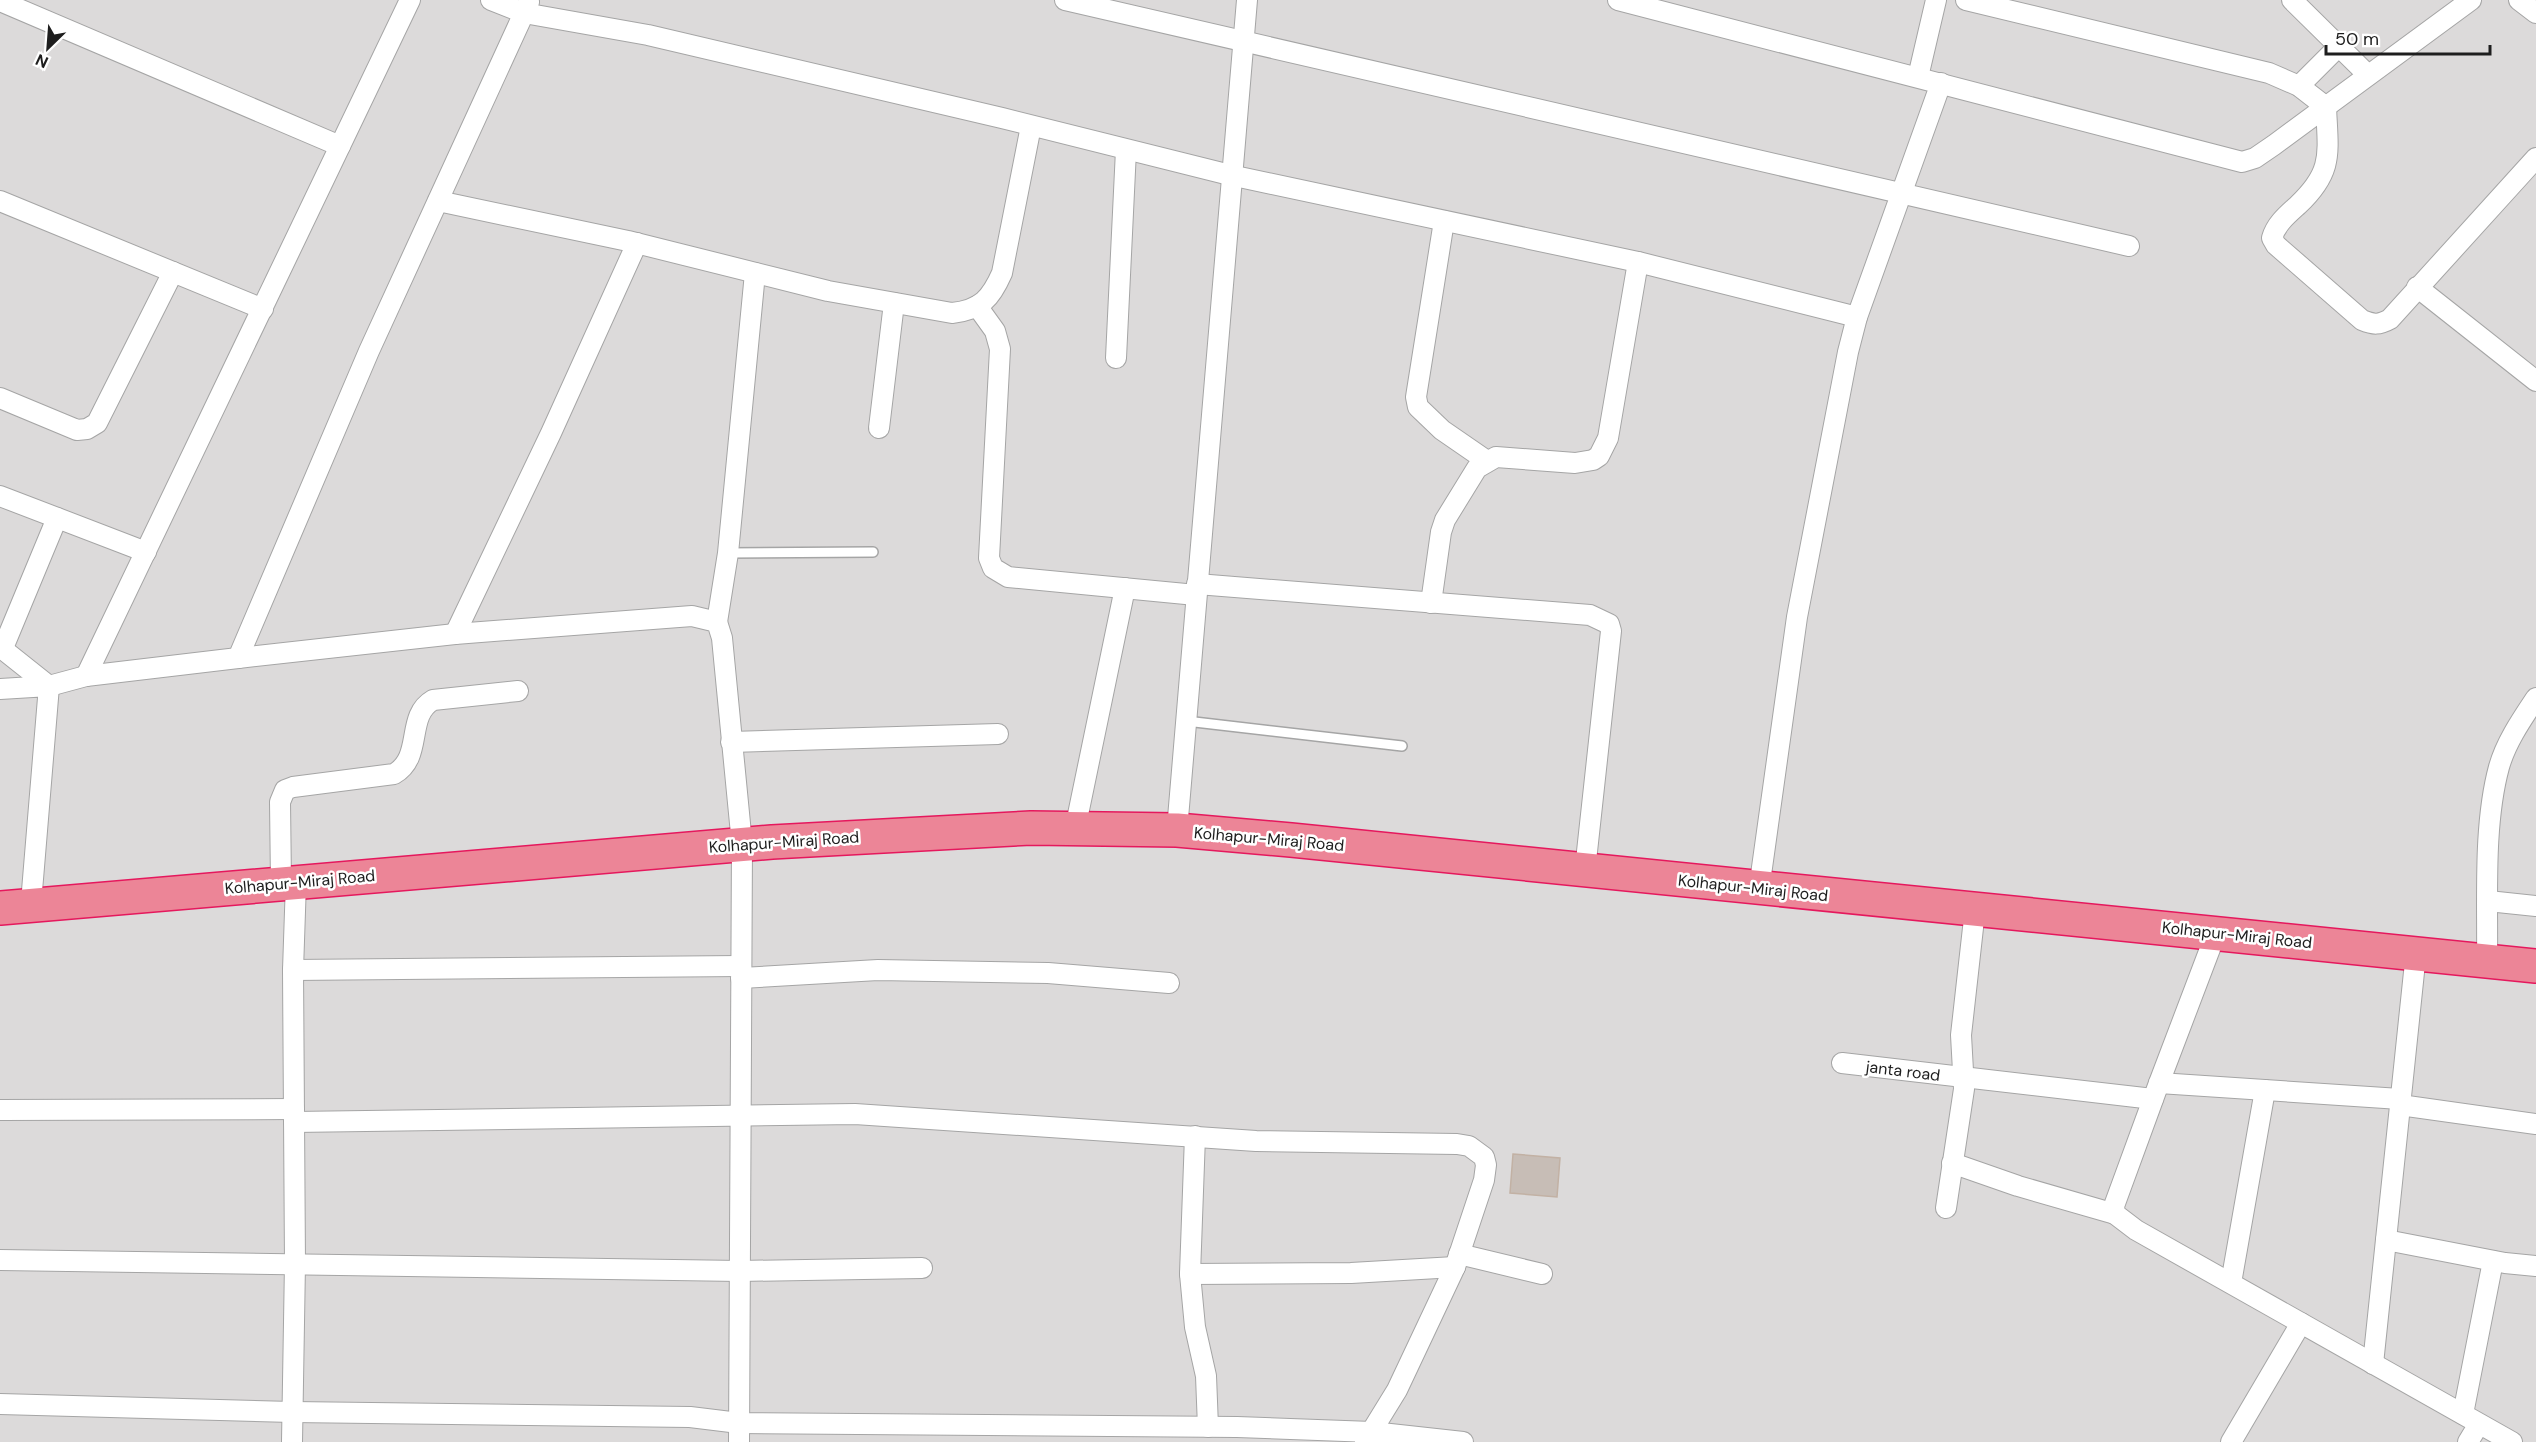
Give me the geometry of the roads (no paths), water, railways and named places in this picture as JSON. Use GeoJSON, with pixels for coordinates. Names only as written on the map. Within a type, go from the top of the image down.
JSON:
{"type":"FeatureCollection","features":[{"type":"Feature","properties":{"kind":"highway","name":"Kolhapur-Miraj Road"},"geometry":{"type":"LineString","coordinates":[[16,906],[742,844],[1031,828],[1177,830],[2536,966]]}},
{"type":"Feature","properties":{"kind":"street"},"geometry":{"type":"LineString","coordinates":[[86,676],[410,0]]}},
{"type":"Feature","properties":{"kind":"street"},"geometry":{"type":"LineString","coordinates":[[491,0],[527,6],[1230,175],[1638,262],[1857,317]]}},
{"type":"Feature","properties":{"kind":"street"},"geometry":{"type":"LineString","coordinates":[[1065,0],[2129,246]]}},
{"type":"Feature","properties":{"kind":"street"},"geometry":{"type":"LineString","coordinates":[[1177,830],[1230,175],[1247,0]]}},
{"type":"Feature","properties":{"kind":"street"},"geometry":{"type":"LineString","coordinates":[[1618,0],[2242,162],[2256,158],[2471,0]]}},
{"type":"Feature","properties":{"kind":"street"},"geometry":{"type":"LineString","coordinates":[[1918,77],[1936,0]]}},
{"type":"Feature","properties":{"kind":"street"},"geometry":{"type":"LineString","coordinates":[[1966,0],[2269,73],[2299,86],[2326,107],[2328,150],[2325,170],[2313,190],[2282,220],[2272,238],[2276,245],[2362,320],[2371,324],[2379,324],[2390,319],[2536,158]]}},
{"type":"Feature","properties":{"kind":"street"},"geometry":{"type":"LineString","coordinates":[[2292,0],[2368,75]]}},
{"type":"Feature","properties":{"kind":"street"},"geometry":{"type":"LineString","coordinates":[[2519,0],[2536,13]]}},
{"type":"Feature","properties":{"kind":"street"},"geometry":{"type":"LineString","coordinates":[[0,1],[340,146]]}},
{"type":"Feature","properties":{"kind":"street"},"geometry":{"type":"LineString","coordinates":[[238,658],[369,351],[527,6]]}},
{"type":"Feature","properties":{"kind":"street"},"geometry":{"type":"LineString","coordinates":[[2299,86],[2338,47]]}},
{"type":"Feature","properties":{"kind":"street"},"geometry":{"type":"LineString","coordinates":[[1759,889],[1797,617],[1857,317],[1941,83]]}},
{"type":"Feature","properties":{"kind":"street"},"geometry":{"type":"LineString","coordinates":[[438,201],[637,243],[828,291],[952,313],[969,311],[978,306],[995,288],[1002,273],[1031,126]]}},
{"type":"Feature","properties":{"kind":"street"},"geometry":{"type":"LineString","coordinates":[[1116,358],[1126,150]]}},
{"type":"Feature","properties":{"kind":"street"},"geometry":{"type":"LineString","coordinates":[[0,201],[262,309]]}},
{"type":"Feature","properties":{"kind":"street"},"geometry":{"type":"LineString","coordinates":[[1444,221],[1416,397],[1418,407],[1442,430],[1487,461]]}},
{"type":"Feature","properties":{"kind":"street"},"geometry":{"type":"LineString","coordinates":[[454,634],[546,444],[637,243]]}},
{"type":"Feature","properties":{"kind":"street"},"geometry":{"type":"LineString","coordinates":[[1431,603],[1438,544],[1445,520],[1477,468],[1496,457],[1575,463],[1593,460],[1599,456],[1608,438],[1638,262]]}},
{"type":"Feature","properties":{"kind":"street"},"geometry":{"type":"LineString","coordinates":[[0,398],[77,430],[87,429],[97,423],[172,272]]}},
{"type":"Feature","properties":{"kind":"street"},"geometry":{"type":"LineString","coordinates":[[739,1432],[742,844],[722,638],[717,622],[728,553],[755,273]]}},
{"type":"Feature","properties":{"kind":"street"},"geometry":{"type":"LineString","coordinates":[[2417,287],[2536,381]]}},
{"type":"Feature","properties":{"kind":"street"},"geometry":{"type":"LineString","coordinates":[[879,428],[894,303]]}},
{"type":"Feature","properties":{"kind":"street"},"geometry":{"type":"LineString","coordinates":[[978,306],[995,331],[1000,349],[989,558],[993,568],[1008,577],[1125,588],[1431,603],[1590,615],[1609,624],[1611,631],[1585,870]]}},
{"type":"Feature","properties":{"kind":"street"},"geometry":{"type":"LineString","coordinates":[[0,496],[146,552]]}},
{"type":"Feature","properties":{"kind":"street"},"geometry":{"type":"LineString","coordinates":[[49,686],[2,648],[57,518]]}},
{"type":"Feature","properties":{"kind":"street"},"geometry":{"type":"LineString","coordinates":[[1075,829],[1125,588]]}},
{"type":"Feature","properties":{"kind":"street"},"geometry":{"type":"LineString","coordinates":[[0,689],[49,686],[86,676],[454,634],[692,616],[717,622]]}},
{"type":"Feature","properties":{"kind":"street"},"geometry":{"type":"LineString","coordinates":[[16,906],[49,686]]}},
{"type":"Feature","properties":{"kind":"street"},"geometry":{"type":"LineString","coordinates":[[292,1442],[295,1263],[293,970],[280,802],[285,790],[293,787],[394,774],[406,765],[411,757],[418,716],[427,703],[433,700],[518,691]]}},
{"type":"Feature","properties":{"kind":"street"},"geometry":{"type":"LineString","coordinates":[[2487,961],[2490,809],[2500,766],[2517,726],[2536,698]]}},
{"type":"Feature","properties":{"kind":"street"},"geometry":{"type":"LineString","coordinates":[[731,742],[998,734]]}},
{"type":"Feature","properties":{"kind":"street"},"geometry":{"type":"LineString","coordinates":[[2488,901],[2536,906]]}},
{"type":"Feature","properties":{"kind":"street"},"geometry":{"type":"LineString","coordinates":[[1946,1208],[1964,1078],[1961,1035],[1975,910]]}},
{"type":"Feature","properties":{"kind":"street"},"geometry":{"type":"LineString","coordinates":[[2115,1214],[2114,1206],[2216,933]]}},
{"type":"Feature","properties":{"kind":"street"},"geometry":{"type":"LineString","coordinates":[[2373,1364],[2416,953]]}},
{"type":"Feature","properties":{"kind":"street"},"geometry":{"type":"LineString","coordinates":[[293,970],[741,972],[878,970],[1048,973],[1169,983]]}},
{"type":"Feature","properties":{"kind":"street","name":"janta road"},"geometry":{"type":"LineString","coordinates":[[1842,1063],[1964,1078],[2156,1091],[2265,1090],[2400,1102],[2536,1124]]}},
{"type":"Feature","properties":{"kind":"street"},"geometry":{"type":"LineString","coordinates":[[2231,1284],[2265,1090]]}},
{"type":"Feature","properties":{"kind":"street"},"geometry":{"type":"LineString","coordinates":[[0,1110],[294,1116],[855,1114],[1256,1141],[1469,1146],[1485,1157],[1486,1165],[1457,1261],[1397,1389],[1369,1437]]}},
{"type":"Feature","properties":{"kind":"street"},"geometry":{"type":"LineString","coordinates":[[1195,1136],[1190,1274],[1195,1328],[1206,1376],[1208,1427]]}},
{"type":"Feature","properties":{"kind":"street"},"geometry":{"type":"LineString","coordinates":[[1953,1163],[2018,1186],[2115,1214],[2136,1230],[2512,1442]]}},
{"type":"Feature","properties":{"kind":"street"},"geometry":{"type":"LineString","coordinates":[[2386,1240],[2493,1261],[2536,1266]]}},
{"type":"Feature","properties":{"kind":"street"},"geometry":{"type":"LineString","coordinates":[[0,1260],[740,1271],[922,1268]]}},
{"type":"Feature","properties":{"kind":"street"},"geometry":{"type":"LineString","coordinates":[[1190,1274],[1351,1273],[1457,1261],[1542,1274]]}},
{"type":"Feature","properties":{"kind":"street"},"geometry":{"type":"LineString","coordinates":[[2468,1442],[2493,1261]]}},
{"type":"Feature","properties":{"kind":"street"},"geometry":{"type":"LineString","coordinates":[[2231,1442],[2301,1323]]}},
{"type":"Feature","properties":{"kind":"street"},"geometry":{"type":"LineString","coordinates":[[0,1404],[292,1412],[690,1417],[739,1432],[1208,1427],[1464,1442]]}},
{"type":"Feature","properties":{"kind":"lane"},"geometry":{"type":"LineString","coordinates":[[728,553],[873,552]]}},
{"type":"Feature","properties":{"kind":"lane"},"geometry":{"type":"LineString","coordinates":[[1186,721],[1402,746]]}}]}
